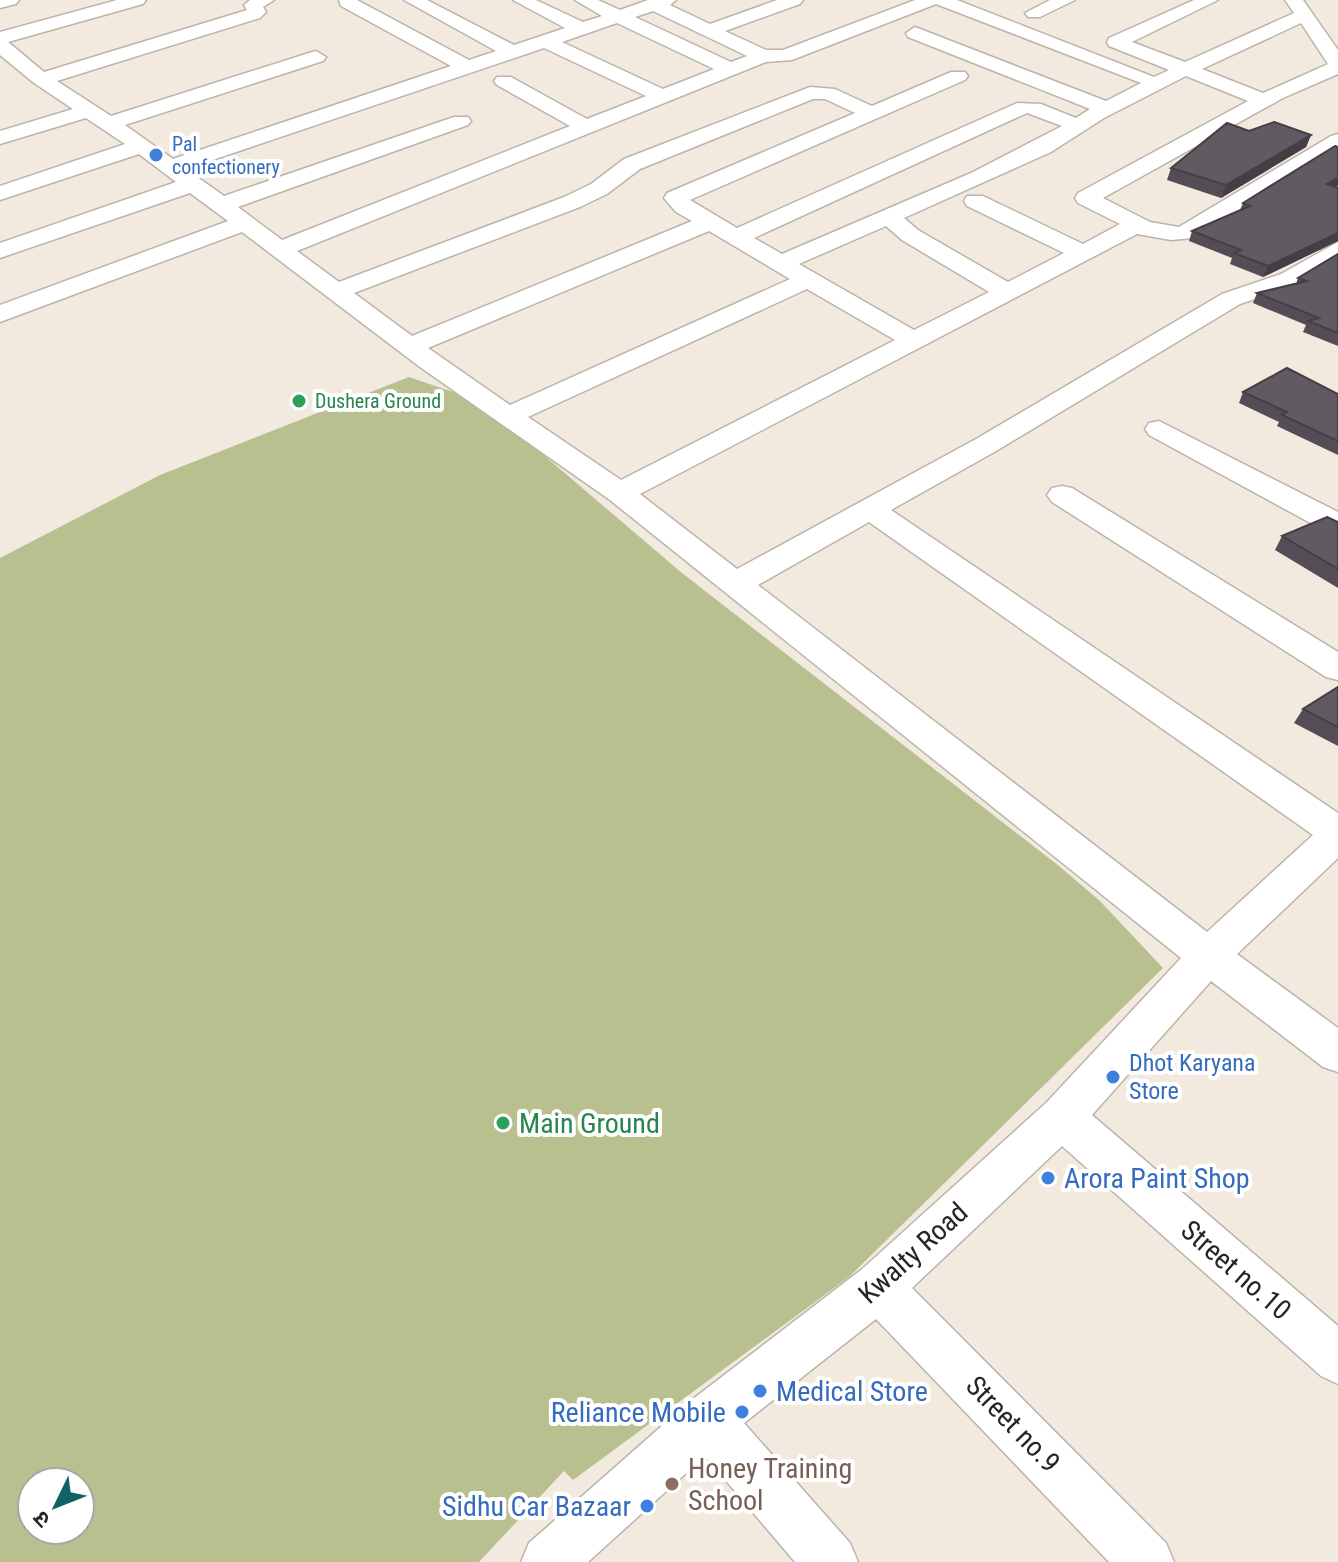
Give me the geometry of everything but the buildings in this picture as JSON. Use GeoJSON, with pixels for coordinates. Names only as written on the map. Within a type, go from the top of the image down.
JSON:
{"type":"FeatureCollection","features":[{"type":"Feature","properties":{"kind":"street"},"geometry":{"type":"LineString","coordinates":[[0,3],[10,0]]}},
{"type":"Feature","properties":{"kind":"street"},"geometry":{"type":"LineString","coordinates":[[0,18],[68,0]]}},
{"type":"Feature","properties":{"kind":"street"},"geometry":{"type":"LineString","coordinates":[[0,38],[137,0]]}},
{"type":"Feature","properties":{"kind":"street"},"geometry":{"type":"LineString","coordinates":[[27,76],[254,14],[257,11],[253,5],[265,0]]}},
{"type":"Feature","properties":{"kind":"street"},"geometry":{"type":"LineString","coordinates":[[413,0],[512,52]]}},
{"type":"Feature","properties":{"kind":"street"},"geometry":{"type":"LineString","coordinates":[[522,0],[582,29]]}},
{"type":"Feature","properties":{"kind":"street"},"geometry":{"type":"LineString","coordinates":[[584,0],[730,69]]}},
{"type":"Feature","properties":{"kind":"street"},"geometry":{"type":"LineString","coordinates":[[710,30],[794,0]]}},
{"type":"Feature","properties":{"kind":"street"},"geometry":{"type":"LineString","coordinates":[[280,249],[763,56],[785,56],[930,0],[1156,82]]}},
{"type":"Feature","properties":{"kind":"street"},"geometry":{"type":"LineString","coordinates":[[1034,13],[1066,0]]}},
{"type":"Feature","properties":{"kind":"street"},"geometry":{"type":"LineString","coordinates":[[1209,0],[1117,40],[1264,100]]}},
{"type":"Feature","properties":{"kind":"street"},"geometry":{"type":"LineString","coordinates":[[347,2],[467,67]]}},
{"type":"Feature","properties":{"kind":"street"},"geometry":{"type":"LineString","coordinates":[[0,251],[182,176],[467,67],[661,2],[763,56]]}},
{"type":"Feature","properties":{"kind":"street"},"geometry":{"type":"LineString","coordinates":[[781,263],[1044,146],[1106,108],[1299,8],[1338,65],[1264,100],[1086,198],[1025,225]]}},
{"type":"Feature","properties":{"kind":"street"},"geometry":{"type":"LineString","coordinates":[[915,33],[1106,108]]}},
{"type":"Feature","properties":{"kind":"street"},"geometry":{"type":"LineString","coordinates":[[545,41],[662,96]]}},
{"type":"Feature","properties":{"kind":"street"},"geometry":{"type":"LineString","coordinates":[[0,45],[27,76],[142,146],[409,346],[620,493],[1208,956],[1338,1053]]}},
{"type":"Feature","properties":{"kind":"street"},"geometry":{"type":"LineString","coordinates":[[0,138],[98,117],[316,57]]}},
{"type":"Feature","properties":{"kind":"street"},"geometry":{"type":"LineString","coordinates":[[913,340],[684,207],[675,198],[958,76]]}},
{"type":"Feature","properties":{"kind":"street"},"geometry":{"type":"LineString","coordinates":[[504,81],[587,127]]}},
{"type":"Feature","properties":{"kind":"street"},"geometry":{"type":"LineString","coordinates":[[336,291],[572,202],[599,189],[632,164],[810,93],[828,93],[872,113]]}},
{"type":"Feature","properties":{"kind":"street"},"geometry":{"type":"LineString","coordinates":[[736,237],[1024,107],[1076,125]]}},
{"type":"Feature","properties":{"kind":"street"},"geometry":{"type":"LineString","coordinates":[[221,205],[461,121]]}},
{"type":"Feature","properties":{"kind":"street"},"geometry":{"type":"LineString","coordinates":[[1086,198],[1141,226],[1162,233],[1185,233],[1338,140]]}},
{"type":"Feature","properties":{"kind":"street"},"geometry":{"type":"LineString","coordinates":[[0,193],[142,146]]}},
{"type":"Feature","properties":{"kind":"street"},"geometry":{"type":"LineString","coordinates":[[975,201],[1081,252]]}},
{"type":"Feature","properties":{"kind":"street"},"geometry":{"type":"LineString","coordinates":[[889,217],[910,235],[1006,291]]}},
{"type":"Feature","properties":{"kind":"street"},"geometry":{"type":"LineString","coordinates":[[409,346],[710,222]]}},
{"type":"Feature","properties":{"kind":"street"},"geometry":{"type":"LineString","coordinates":[[0,314],[245,223]]}},
{"type":"Feature","properties":{"kind":"street"},"geometry":{"type":"LineString","coordinates":[[620,493],[1081,252],[1141,226]]}},
{"type":"Feature","properties":{"kind":"street"},"geometry":{"type":"LineString","coordinates":[[733,585],[1059,402],[1231,299],[1290,279],[1338,249]]}},
{"type":"Feature","properties":{"kind":"street"},"geometry":{"type":"LineString","coordinates":[[508,416],[809,279]]}},
{"type":"Feature","properties":{"kind":"street"},"geometry":{"type":"LineString","coordinates":[[1159,429],[1338,525]]}},
{"type":"Feature","properties":{"kind":"street"},"geometry":{"type":"LineString","coordinates":[[1062,495],[1338,668]]}},
{"type":"Feature","properties":{"kind":"street"},"geometry":{"type":"LineString","coordinates":[[870,509],[1338,834]]}},
{"type":"Feature","properties":{"kind":"street","name":"Kwalty Road"},"geometry":{"type":"LineString","coordinates":[[548,1562],[707,1420],[878,1287],[1062,1117],[1208,956],[1338,834]]}},
{"type":"Feature","properties":{"kind":"street","name":"Street no.10"},"geometry":{"type":"LineString","coordinates":[[1062,1117],[1338,1359]]}},
{"type":"Feature","properties":{"kind":"street","name":"Street no.9"},"geometry":{"type":"LineString","coordinates":[[878,1287],[1147,1562]]}},
{"type":"Feature","properties":{"kind":"street"},"geometry":{"type":"LineString","coordinates":[[707,1420],[831,1562]]}},
{"type":"Feature","properties":{"kind":"green space","name":"Main Ground"},"geometry":{"type":"Polygon","coordinates":[[[409,377],[459,394],[533,446],[682,573],[1059,866],[1100,901],[1163,968],[849,1277],[573,1480],[564,1471],[479,1562],[0,1562],[0,558],[160,475],[409,377]]]}},
{"type":"Feature","properties":{"kind":"place","name":"Pal confectionery"},"geometry":{"type":"Point","coordinates":[156,155]}},
{"type":"Feature","properties":{"kind":"place","name":"Dushera Ground"},"geometry":{"type":"Point","coordinates":[299,401]}},
{"type":"Feature","properties":{"kind":"place","name":"Dhot Karyana Store"},"geometry":{"type":"Point","coordinates":[1113,1077]}},
{"type":"Feature","properties":{"kind":"place","name":"Main Ground"},"geometry":{"type":"Point","coordinates":[503,1123]}},
{"type":"Feature","properties":{"kind":"place","name":"Arora Paint Shop"},"geometry":{"type":"Point","coordinates":[1048,1178]}},
{"type":"Feature","properties":{"kind":"place","name":"Medical Store"},"geometry":{"type":"Point","coordinates":[760,1391]}},
{"type":"Feature","properties":{"kind":"place","name":"Reliance Mobile"},"geometry":{"type":"Point","coordinates":[742,1412]}},
{"type":"Feature","properties":{"kind":"place","name":"Honey Training School"},"geometry":{"type":"Point","coordinates":[672,1484]}},
{"type":"Feature","properties":{"kind":"place","name":"Sidhu Car Bazaar"},"geometry":{"type":"Point","coordinates":[647,1506]}}]}
